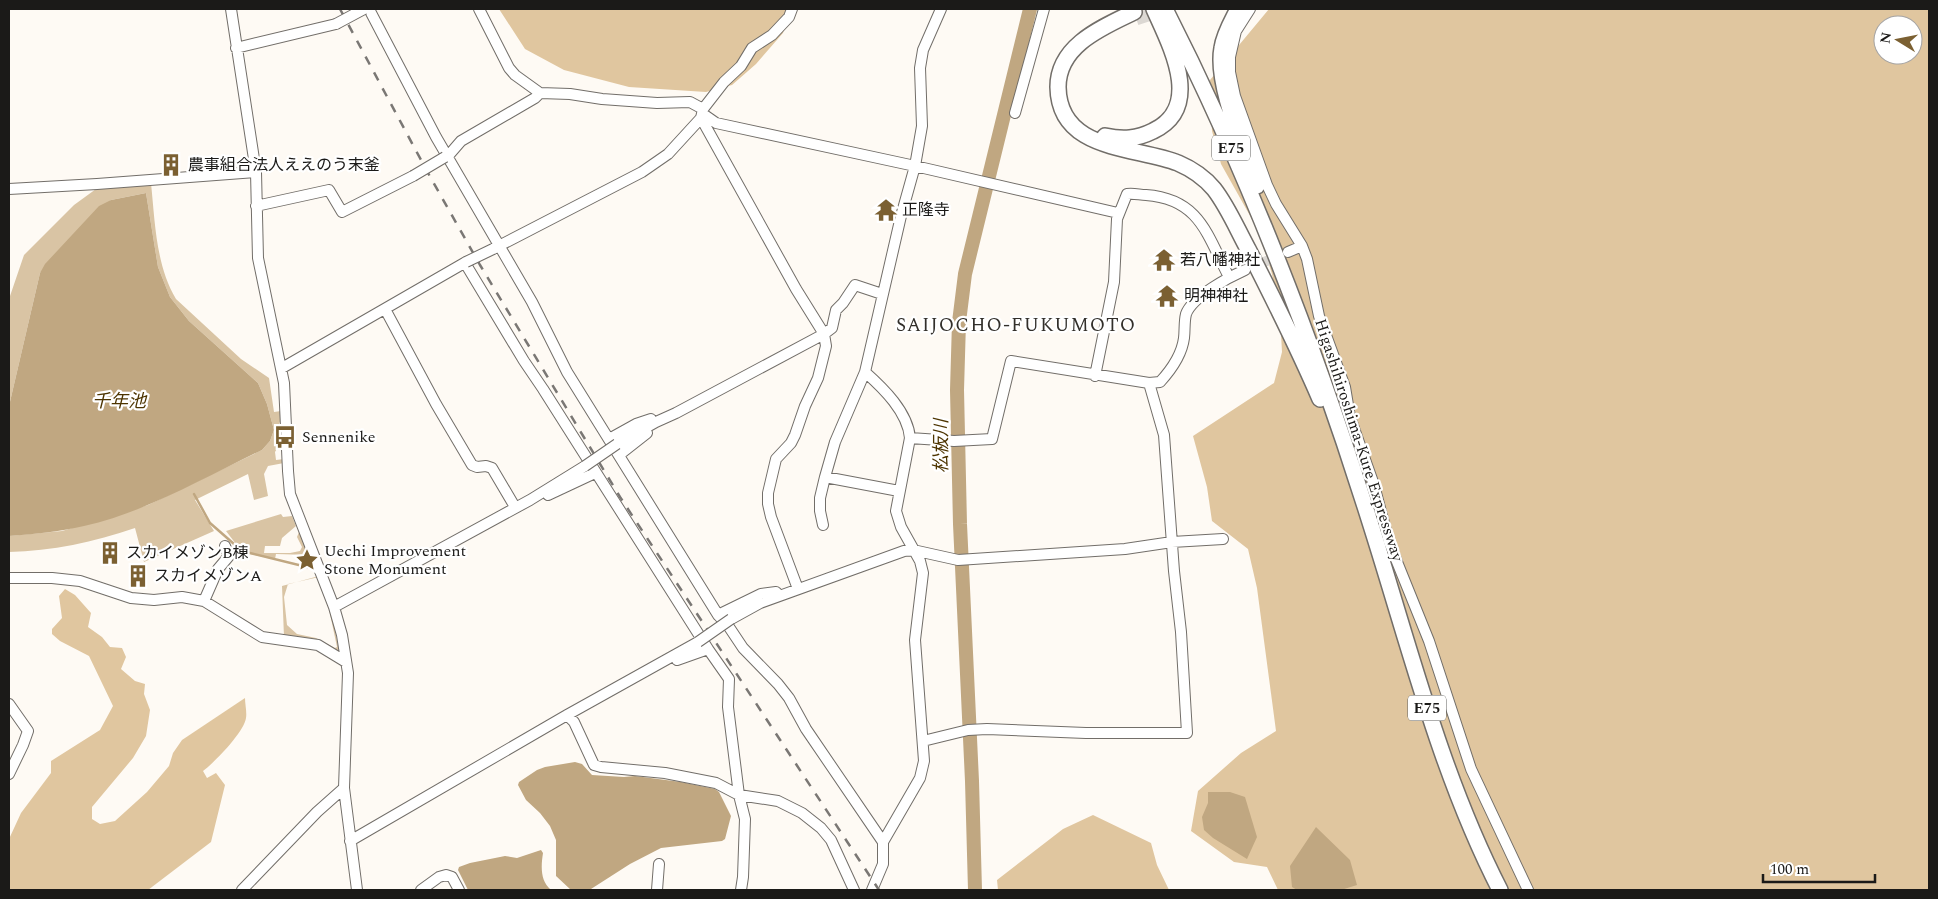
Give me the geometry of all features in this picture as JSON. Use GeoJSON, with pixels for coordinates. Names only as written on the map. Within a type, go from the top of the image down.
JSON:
{"type":"FeatureCollection","features":[{"type":"Feature","properties":{"kind":"highway"},"geometry":{"type":"LineString","coordinates":[[1154,9],[1172,49],[1181,88],[1178,104],[1170,118],[1160,128],[1142,136],[1122,139],[1104,135],[1090,128],[1080,120],[1068,102],[1067,78],[1072,62],[1086,47],[1102,35],[1135,15],[1095,31],[1079,43],[1067,57],[1060,70],[1058,85],[1059,98],[1064,114],[1073,126],[1089,138],[1115,148],[1178,163],[1199,174],[1215,190],[1259,270],[1310,376],[1370,520]]}},
{"type":"Feature","properties":{"kind":"highway","name":"Higashihiroshima-Kure Expressway"},"geometry":{"type":"LineString","coordinates":[[1165,9],[1216,115],[1265,226],[1290,291],[1340,427],[1433,726],[1458,797],[1500,890]]}},
{"type":"Feature","properties":{"kind":"highway"},"geometry":{"type":"LineString","coordinates":[[1238,9],[1226,31],[1222,49],[1221,67],[1224,88],[1271,226],[1290,291]]}},
{"type":"Feature","properties":{"kind":"street"},"geometry":{"type":"LineString","coordinates":[[231,9],[256,172],[258,258],[284,383],[290,494],[334,607],[342,635],[348,673],[344,788],[357,890]]}},
{"type":"Feature","properties":{"kind":"street"},"geometry":{"type":"LineString","coordinates":[[236,48],[336,24],[364,9]]}},
{"type":"Feature","properties":{"kind":"street"},"geometry":{"type":"LineString","coordinates":[[369,9],[446,156],[496,247],[532,302],[568,372],[718,615],[729,627],[743,648],[789,698],[806,729],[883,842]]}},
{"type":"Feature","properties":{"kind":"street"},"geometry":{"type":"LineString","coordinates":[[479,9],[509,68],[515,75],[540,93],[648,102],[690,102],[702,114],[716,123],[1118,212]]}},
{"type":"Feature","properties":{"kind":"street"},"geometry":{"type":"LineString","coordinates":[[282,368],[466,263],[642,172],[668,154],[702,114],[724,82],[741,66],[752,48],[772,35],[789,17],[792,9]]}},
{"type":"Feature","properties":{"kind":"street"},"geometry":{"type":"LineString","coordinates":[[823,525],[820,498],[836,442],[865,372],[922,126],[920,68],[923,50],[941,9]]}},
{"type":"Feature","properties":{"kind":"street"},"geometry":{"type":"LineString","coordinates":[[1016,113],[1044,9]]}},
{"type":"Feature","properties":{"kind":"street"},"geometry":{"type":"LineString","coordinates":[[1250,9],[1236,31],[1232,44],[1230,57],[1232,85],[1266,185],[1302,246],[1307,259],[1319,316],[1345,387],[1350,418],[1374,486],[1389,542],[1429,641],[1472,769],[1528,890]]}},
{"type":"Feature","properties":{"kind":"street"},"geometry":{"type":"LineString","coordinates":[[256,206],[329,190],[342,212],[413,176],[446,156],[461,141],[535,98],[540,93]]}},
{"type":"Feature","properties":{"kind":"street"},"geometry":{"type":"LineString","coordinates":[[702,114],[796,289],[824,334],[826,346],[818,378],[795,434],[776,459],[768,493],[770,517],[798,589]]}},
{"type":"Feature","properties":{"kind":"street"},"geometry":{"type":"LineString","coordinates":[[9,189],[256,172]]}},
{"type":"Feature","properties":{"kind":"street"},"geometry":{"type":"LineString","coordinates":[[1095,376],[1114,282],[1118,212],[1127,194],[1158,196],[1181,204],[1192,211],[1229,277]]}},
{"type":"Feature","properties":{"kind":"street"},"geometry":{"type":"LineString","coordinates":[[1288,252],[1302,246]]}},
{"type":"Feature","properties":{"kind":"street"},"geometry":{"type":"LineString","coordinates":[[466,263],[524,361],[729,679],[728,707],[739,795],[745,818],[741,890]]}},
{"type":"Feature","properties":{"kind":"street"},"geometry":{"type":"LineString","coordinates":[[910,438],[954,441],[992,439],[1011,361],[1095,376],[1148,383],[1160,382],[1179,355],[1184,340],[1187,312],[1193,304],[1229,277],[1245,270]]}},
{"type":"Feature","properties":{"kind":"street"},"geometry":{"type":"LineString","coordinates":[[334,607],[530,500],[656,422],[824,334],[832,328],[836,310],[855,285],[882,294]]}},
{"type":"Feature","properties":{"kind":"street"},"geometry":{"type":"LineString","coordinates":[[385,308],[436,404],[472,465],[476,468],[486,466],[492,468],[515,507]]}},
{"type":"Feature","properties":{"kind":"street"},"geometry":{"type":"LineString","coordinates":[[865,372],[889,393],[910,428],[910,438],[896,511],[901,527],[913,550],[924,557],[958,560],[1125,549],[1172,542],[1223,539]]}},
{"type":"Feature","properties":{"kind":"street"},"geometry":{"type":"LineString","coordinates":[[923,741],[968,730],[986,729],[1086,733],[1186,733],[1181,632],[1164,435],[1148,383]]}},
{"type":"Feature","properties":{"kind":"street"},"geometry":{"type":"LineString","coordinates":[[530,500],[532,503],[595,473]]}},
{"type":"Feature","properties":{"kind":"street"},"geometry":{"type":"LineString","coordinates":[[825,477],[899,491]]}},
{"type":"Feature","properties":{"kind":"street"},"geometry":{"type":"LineString","coordinates":[[204,601],[218,569],[229,556],[225,546]]}},
{"type":"Feature","properties":{"kind":"street"},"geometry":{"type":"LineString","coordinates":[[350,841],[567,715],[653,669],[698,642],[731,619],[760,603],[904,551],[913,550]]}},
{"type":"Feature","properties":{"kind":"street"},"geometry":{"type":"LineString","coordinates":[[872,890],[883,864],[883,842],[920,778],[924,761],[914,640],[924,557]]}},
{"type":"Feature","properties":{"kind":"street"},"geometry":{"type":"LineString","coordinates":[[9,578],[52,578],[80,581],[131,598],[154,600],[182,597],[204,601],[262,637],[318,645],[346,662]]}},
{"type":"Feature","properties":{"kind":"street"},"geometry":{"type":"LineString","coordinates":[[718,615],[761,594],[776,592],[780,596]]}},
{"type":"Feature","properties":{"kind":"street"},"geometry":{"type":"LineString","coordinates":[[653,669],[708,649]]}},
{"type":"Feature","properties":{"kind":"street"},"geometry":{"type":"LineString","coordinates":[[9,704],[28,731],[9,774]]}},
{"type":"Feature","properties":{"kind":"street"},"geometry":{"type":"LineString","coordinates":[[567,715],[574,722],[594,765],[666,773],[716,783],[739,795],[778,802],[802,813],[822,828],[832,840],[854,890]]}},
{"type":"Feature","properties":{"kind":"street"},"geometry":{"type":"LineString","coordinates":[[242,890],[317,812],[344,788]]}},
{"type":"Feature","properties":{"kind":"street"},"geometry":{"type":"LineString","coordinates":[[657,890],[659,864]]}},
{"type":"Feature","properties":{"kind":"street"},"geometry":{"type":"LineString","coordinates":[[421,890],[439,877],[446,875],[452,877],[459,890]]}},
{"type":"Feature","properties":{"kind":"shaded area"},"geometry":{"type":"Polygon","coordinates":[[[499,9],[791,9],[783,33],[756,64],[732,85],[706,92],[629,87],[564,70],[525,49],[499,9]]]}},
{"type":"Feature","properties":{"kind":"shaded area"},"geometry":{"type":"Polygon","coordinates":[[[1269,9],[1929,9],[1929,890],[1278,890],[1267,867],[1234,862],[1191,831],[1198,791],[1241,753],[1276,731],[1257,588],[1248,549],[1212,521],[1207,487],[1193,436],[1274,383],[1282,352],[1280,316],[1272,274],[1258,230],[1221,164],[1212,131],[1210,80],[1269,9]]]}},
{"type":"Feature","properties":{"kind":"shaded area"},"geometry":{"type":"Polygon","coordinates":[[[151,183],[160,258],[169,286],[176,299],[241,359],[269,378],[274,412],[281,411],[282,416],[276,433],[283,429],[283,438],[275,452],[276,460],[284,459],[284,463],[268,466],[264,474],[268,496],[254,500],[248,474],[195,500],[214,531],[144,562],[135,528],[73,545],[9,552],[9,536],[62,531],[148,505],[262,450],[270,441],[274,430],[267,404],[258,383],[189,321],[170,297],[158,267],[146,193],[111,200],[40,273],[9,406],[9,299],[24,255],[74,205],[96,189],[151,183]]]}},
{"type":"Feature","properties":{"kind":"shaded area"},"geometry":{"type":"Polygon","coordinates":[[[281,514],[283,517],[292,516],[296,526],[282,538],[280,546],[265,546],[264,553],[300,551],[302,547],[297,537],[299,532],[310,555],[276,554],[275,559],[239,552],[233,554],[230,549],[236,544],[226,531],[281,514]]]}},
{"type":"Feature","properties":{"kind":"shaded area"},"geometry":{"type":"Polygon","coordinates":[[[319,576],[333,622],[339,651],[284,637],[282,586],[288,584],[284,597],[287,625],[297,634],[316,638],[335,648],[337,647],[329,609],[319,577],[297,582],[319,576]]]}},
{"type":"Feature","properties":{"kind":"shaded area"},"geometry":{"type":"Polygon","coordinates":[[[65,589],[75,595],[91,613],[88,627],[102,637],[110,647],[122,648],[126,657],[121,669],[135,681],[145,684],[144,694],[150,710],[146,736],[133,758],[92,807],[92,819],[100,824],[115,821],[147,792],[169,766],[173,753],[182,740],[245,698],[246,718],[240,731],[215,761],[203,771],[207,778],[216,773],[225,785],[211,842],[148,890],[9,890],[9,839],[21,813],[51,773],[51,761],[100,730],[113,706],[89,656],[60,641],[52,634],[52,629],[62,618],[59,596],[65,589]]]}},
{"type":"Feature","properties":{"kind":"shaded area"},"geometry":{"type":"Polygon","coordinates":[[[1093,815],[1151,843],[1157,865],[1169,890],[998,890],[997,880],[1063,829],[1093,815]]]}},
{"type":"Feature","properties":{"kind":"water","name":"千年池"},"geometry":{"type":"Polygon","coordinates":[[[146,193],[158,267],[170,297],[189,321],[258,383],[267,404],[274,430],[270,441],[262,450],[175,493],[130,512],[75,528],[9,536],[9,406],[40,273],[45,264],[99,206],[111,200],[146,193]]]}},
{"type":"Feature","properties":{"kind":"water"},"geometry":{"type":"Polygon","coordinates":[[[575,762],[582,764],[592,775],[635,776],[715,789],[719,792],[731,816],[725,839],[722,841],[661,848],[630,864],[591,889],[571,890],[556,876],[556,840],[550,826],[526,800],[518,785],[519,782],[537,770],[575,762]]]}},
{"type":"Feature","properties":{"kind":"water"},"geometry":{"type":"Polygon","coordinates":[[[1208,792],[1230,792],[1245,797],[1257,837],[1247,859],[1213,838],[1204,830],[1202,817],[1208,803],[1208,792]]]}},
{"type":"Feature","properties":{"kind":"water"},"geometry":{"type":"Polygon","coordinates":[[[1316,827],[1350,860],[1357,885],[1341,890],[1297,890],[1292,887],[1290,866],[1316,827]]]}},
{"type":"Feature","properties":{"kind":"water"},"geometry":{"type":"Polygon","coordinates":[[[541,850],[543,853],[543,878],[551,890],[468,890],[458,870],[459,867],[470,863],[505,856],[517,858],[541,850]]]}},
{"type":"Feature","properties":{"kind":"waterway","name":"松板川"},"geometry":{"type":"LineString","coordinates":[[975,890],[960,524],[957,390],[959,322],[965,274],[1030,9]]}},
{"type":"Feature","properties":{"kind":"waterway"},"geometry":{"type":"LineString","coordinates":[[194,494],[210,523],[242,551],[315,569]]}},
{"type":"Feature","properties":{"kind":"tunnel"},"geometry":{"type":"LineString","coordinates":[[1136,18],[1163,9]]}},
{"type":"Feature","properties":{"kind":"tunnel"},"geometry":{"type":"LineString","coordinates":[[1250,268],[1281,255]]}},
{"type":"Feature","properties":{"kind":"railway"},"geometry":{"type":"LineString","coordinates":[[340,9],[480,265],[620,497],[879,890]]}},
{"type":"Feature","properties":{"kind":"place","name":"農事組合法人ええのう末釜"},"geometry":{"type":"Point","coordinates":[171,165]}},
{"type":"Feature","properties":{"kind":"place","name":"正隆寺"},"geometry":{"type":"Point","coordinates":[886,210]}},
{"type":"Feature","properties":{"kind":"place","name":"若八幡神社"},"geometry":{"type":"Point","coordinates":[1164,260]}},
{"type":"Feature","properties":{"kind":"place","name":"明神神社"},"geometry":{"type":"Point","coordinates":[1167,296]}},
{"type":"Feature","properties":{"kind":"place","name":"Sennenike"},"geometry":{"type":"Point","coordinates":[285,437]}},
{"type":"Feature","properties":{"kind":"place","name":"スカイメゾンB棟"},"geometry":{"type":"Point","coordinates":[110,553]}},
{"type":"Feature","properties":{"kind":"place","name":"Uechi Improvement Stone Monument"},"geometry":{"type":"Point","coordinates":[307,560]}},
{"type":"Feature","properties":{"kind":"place","name":"スカイメゾンA"},"geometry":{"type":"Point","coordinates":[138,576]}},
{"type":"Feature","properties":{"kind":"district","name":"SAIJOCHO-FUKUMOTO"},"geometry":{"type":"Point","coordinates":[1016,325]}}]}
